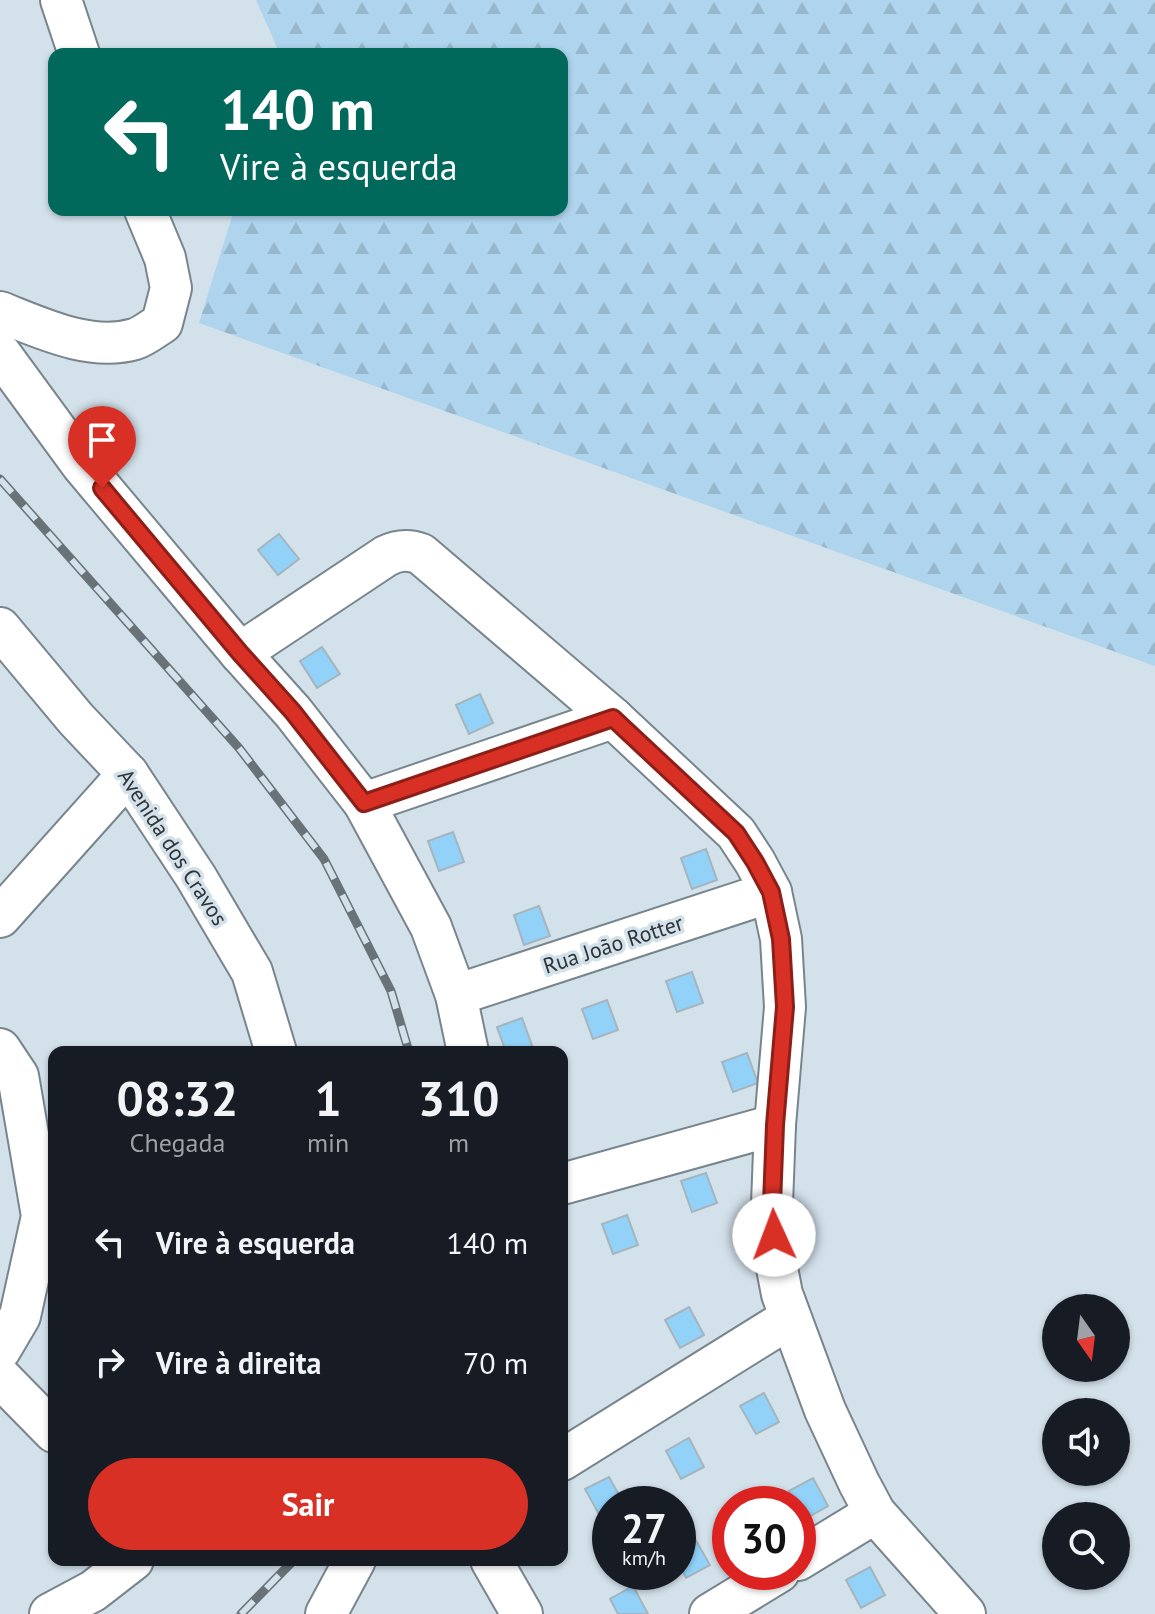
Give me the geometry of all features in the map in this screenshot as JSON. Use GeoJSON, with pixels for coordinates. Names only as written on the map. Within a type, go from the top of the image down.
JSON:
{"type":"FeatureCollection","features":[{"type":"Feature","properties":{"kind":"street"},"geometry":{"type":"LineString","coordinates":[[61,0],[77,48]]}},
{"type":"Feature","properties":{"kind":"street"},"geometry":{"type":"LineString","coordinates":[[0,312],[62,337],[106,342],[136,339],[162,323],[171,288],[165,258],[148,216]]}},
{"type":"Feature","properties":{"kind":"street"},"geometry":{"type":"LineString","coordinates":[[0,353],[82,465],[293,712],[364,803],[431,927],[456,995],[467,1046]]}},
{"type":"Feature","properties":{"kind":"street"},"geometry":{"type":"LineString","coordinates":[[240,653],[386,556],[405,550],[413,551],[421,554],[613,718],[736,833],[771,892],[781,939],[785,1007],[772,1204],[782,1294],[825,1410],[875,1513],[965,1614]]}},
{"type":"Feature","properties":{"kind":"street","name":"Avenida dos Cravos"},"geometry":{"type":"LineString","coordinates":[[0,628],[76,719],[128,774],[196,877],[252,972],[274,1046]]}},
{"type":"Feature","properties":{"kind":"street"},"geometry":{"type":"LineString","coordinates":[[364,803],[613,718]]}},
{"type":"Feature","properties":{"kind":"street"},"geometry":{"type":"LineString","coordinates":[[0,917],[128,774]]}},
{"type":"Feature","properties":{"kind":"street","name":"Rua João Rotter"},"geometry":{"type":"LineString","coordinates":[[456,995],[771,892]]}},
{"type":"Feature","properties":{"kind":"street"},"geometry":{"type":"LineString","coordinates":[[0,1049],[18,1076],[42,1216],[20,1316],[0,1350]]}},
{"type":"Feature","properties":{"kind":"street"},"geometry":{"type":"LineString","coordinates":[[568,1182],[775,1125]]}},
{"type":"Feature","properties":{"kind":"street"},"geometry":{"type":"LineString","coordinates":[[568,1456],[790,1318]]}},
{"type":"Feature","properties":{"kind":"street"},"geometry":{"type":"LineString","coordinates":[[0,1377],[48,1426]]}},
{"type":"Feature","properties":{"kind":"street"},"geometry":{"type":"LineString","coordinates":[[816,1549],[875,1513]]}},
{"type":"Feature","properties":{"kind":"street"},"geometry":{"type":"LineString","coordinates":[[50,1614],[93,1591],[125,1566]]}},
{"type":"Feature","properties":{"kind":"street"},"geometry":{"type":"LineString","coordinates":[[326,1614],[352,1566]]}},
{"type":"Feature","properties":{"kind":"street"},"geometry":{"type":"LineString","coordinates":[[494,1566],[522,1614]]}},
{"type":"Feature","properties":{"kind":"street"},"geometry":{"type":"LineString","coordinates":[[710,1614],[749,1590]]}},
{"type":"Feature","properties":{"kind":"green space"},"geometry":{"type":"Polygon","coordinates":[[[256,0],[1155,0],[1155,666],[199,323],[232,216],[568,216],[568,48],[277,48],[256,0]]]}},
{"type":"Feature","properties":{"kind":"building"},"geometry":{"type":"Polygon","coordinates":[[[279,534],[299,559],[278,575],[258,550],[279,534]]]}},
{"type":"Feature","properties":{"kind":"building"},"geometry":{"type":"Polygon","coordinates":[[[322,647],[340,674],[317,688],[300,661],[322,647]]]}},
{"type":"Feature","properties":{"kind":"building"},"geometry":{"type":"Polygon","coordinates":[[[480,694],[493,723],[469,734],[456,705],[480,694]]]}},
{"type":"Feature","properties":{"kind":"building"},"geometry":{"type":"Polygon","coordinates":[[[453,832],[464,862],[439,871],[428,841],[453,832]]]}},
{"type":"Feature","properties":{"kind":"building"},"geometry":{"type":"Polygon","coordinates":[[[706,849],[717,880],[692,889],[681,858],[706,849]]]}},
{"type":"Feature","properties":{"kind":"building"},"geometry":{"type":"Polygon","coordinates":[[[539,906],[550,936],[524,945],[514,915],[539,906]]]}},
{"type":"Feature","properties":{"kind":"building"},"geometry":{"type":"Polygon","coordinates":[[[692,972],[703,1003],[677,1012],[666,981],[692,972]]]}},
{"type":"Feature","properties":{"kind":"building"},"geometry":{"type":"Polygon","coordinates":[[[607,1000],[618,1030],[593,1039],[582,1009],[607,1000]]]}},
{"type":"Feature","properties":{"kind":"building"},"geometry":{"type":"Polygon","coordinates":[[[522,1018],[532,1046],[504,1046],[497,1027],[522,1018]]]}},
{"type":"Feature","properties":{"kind":"building"},"geometry":{"type":"Polygon","coordinates":[[[747,1053],[758,1083],[733,1092],[722,1062],[747,1053]]]}},
{"type":"Feature","properties":{"kind":"building"},"geometry":{"type":"Polygon","coordinates":[[[706,1173],[717,1203],[692,1212],[681,1181],[706,1173]]]}},
{"type":"Feature","properties":{"kind":"building"},"geometry":{"type":"Polygon","coordinates":[[[627,1215],[638,1245],[613,1254],[602,1224],[627,1215]]]}},
{"type":"Feature","properties":{"kind":"building"},"geometry":{"type":"Polygon","coordinates":[[[689,1307],[704,1335],[680,1348],[665,1320],[689,1307]]]}},
{"type":"Feature","properties":{"kind":"building"},"geometry":{"type":"Polygon","coordinates":[[[764,1393],[779,1422],[756,1434],[740,1406],[764,1393]]]}},
{"type":"Feature","properties":{"kind":"building"},"geometry":{"type":"Polygon","coordinates":[[[689,1438],[704,1467],[681,1479],[666,1451],[689,1438]]]}},
{"type":"Feature","properties":{"kind":"building"},"geometry":{"type":"Polygon","coordinates":[[[609,1477],[614,1486],[592,1486],[592,1502],[585,1489],[609,1477]]]}},
{"type":"Feature","properties":{"kind":"building"},"geometry":{"type":"Polygon","coordinates":[[[813,1478],[828,1506],[816,1513],[816,1486],[798,1486],[813,1478]]]}},
{"type":"Feature","properties":{"kind":"building"},"geometry":{"type":"Polygon","coordinates":[[[696,1540],[710,1565],[696,1573],[696,1540]]]}},
{"type":"Feature","properties":{"kind":"building"},"geometry":{"type":"Polygon","coordinates":[[[870,1567],[885,1595],[861,1608],[846,1580],[870,1567]]]}},
{"type":"Feature","properties":{"kind":"building"},"geometry":{"type":"Polygon","coordinates":[[[626,1590],[635,1590],[648,1614],[618,1614],[610,1599],[626,1590]]]}},
{"type":"Feature","properties":{"kind":"railway"},"geometry":{"type":"LineString","coordinates":[[0,479],[239,748],[324,859],[391,991],[407,1046]]}},
{"type":"Feature","properties":{"kind":"railway"},"geometry":{"type":"LineString","coordinates":[[241,1614],[288,1566]]}},
{"type":"Feature","properties":{"kind":"route"},"geometry":{"type":"LineString","coordinates":[[102,488],[293,712],[364,803],[613,718],[736,833],[771,892],[781,939],[785,1007],[775,1125],[774,1235]]}}]}
